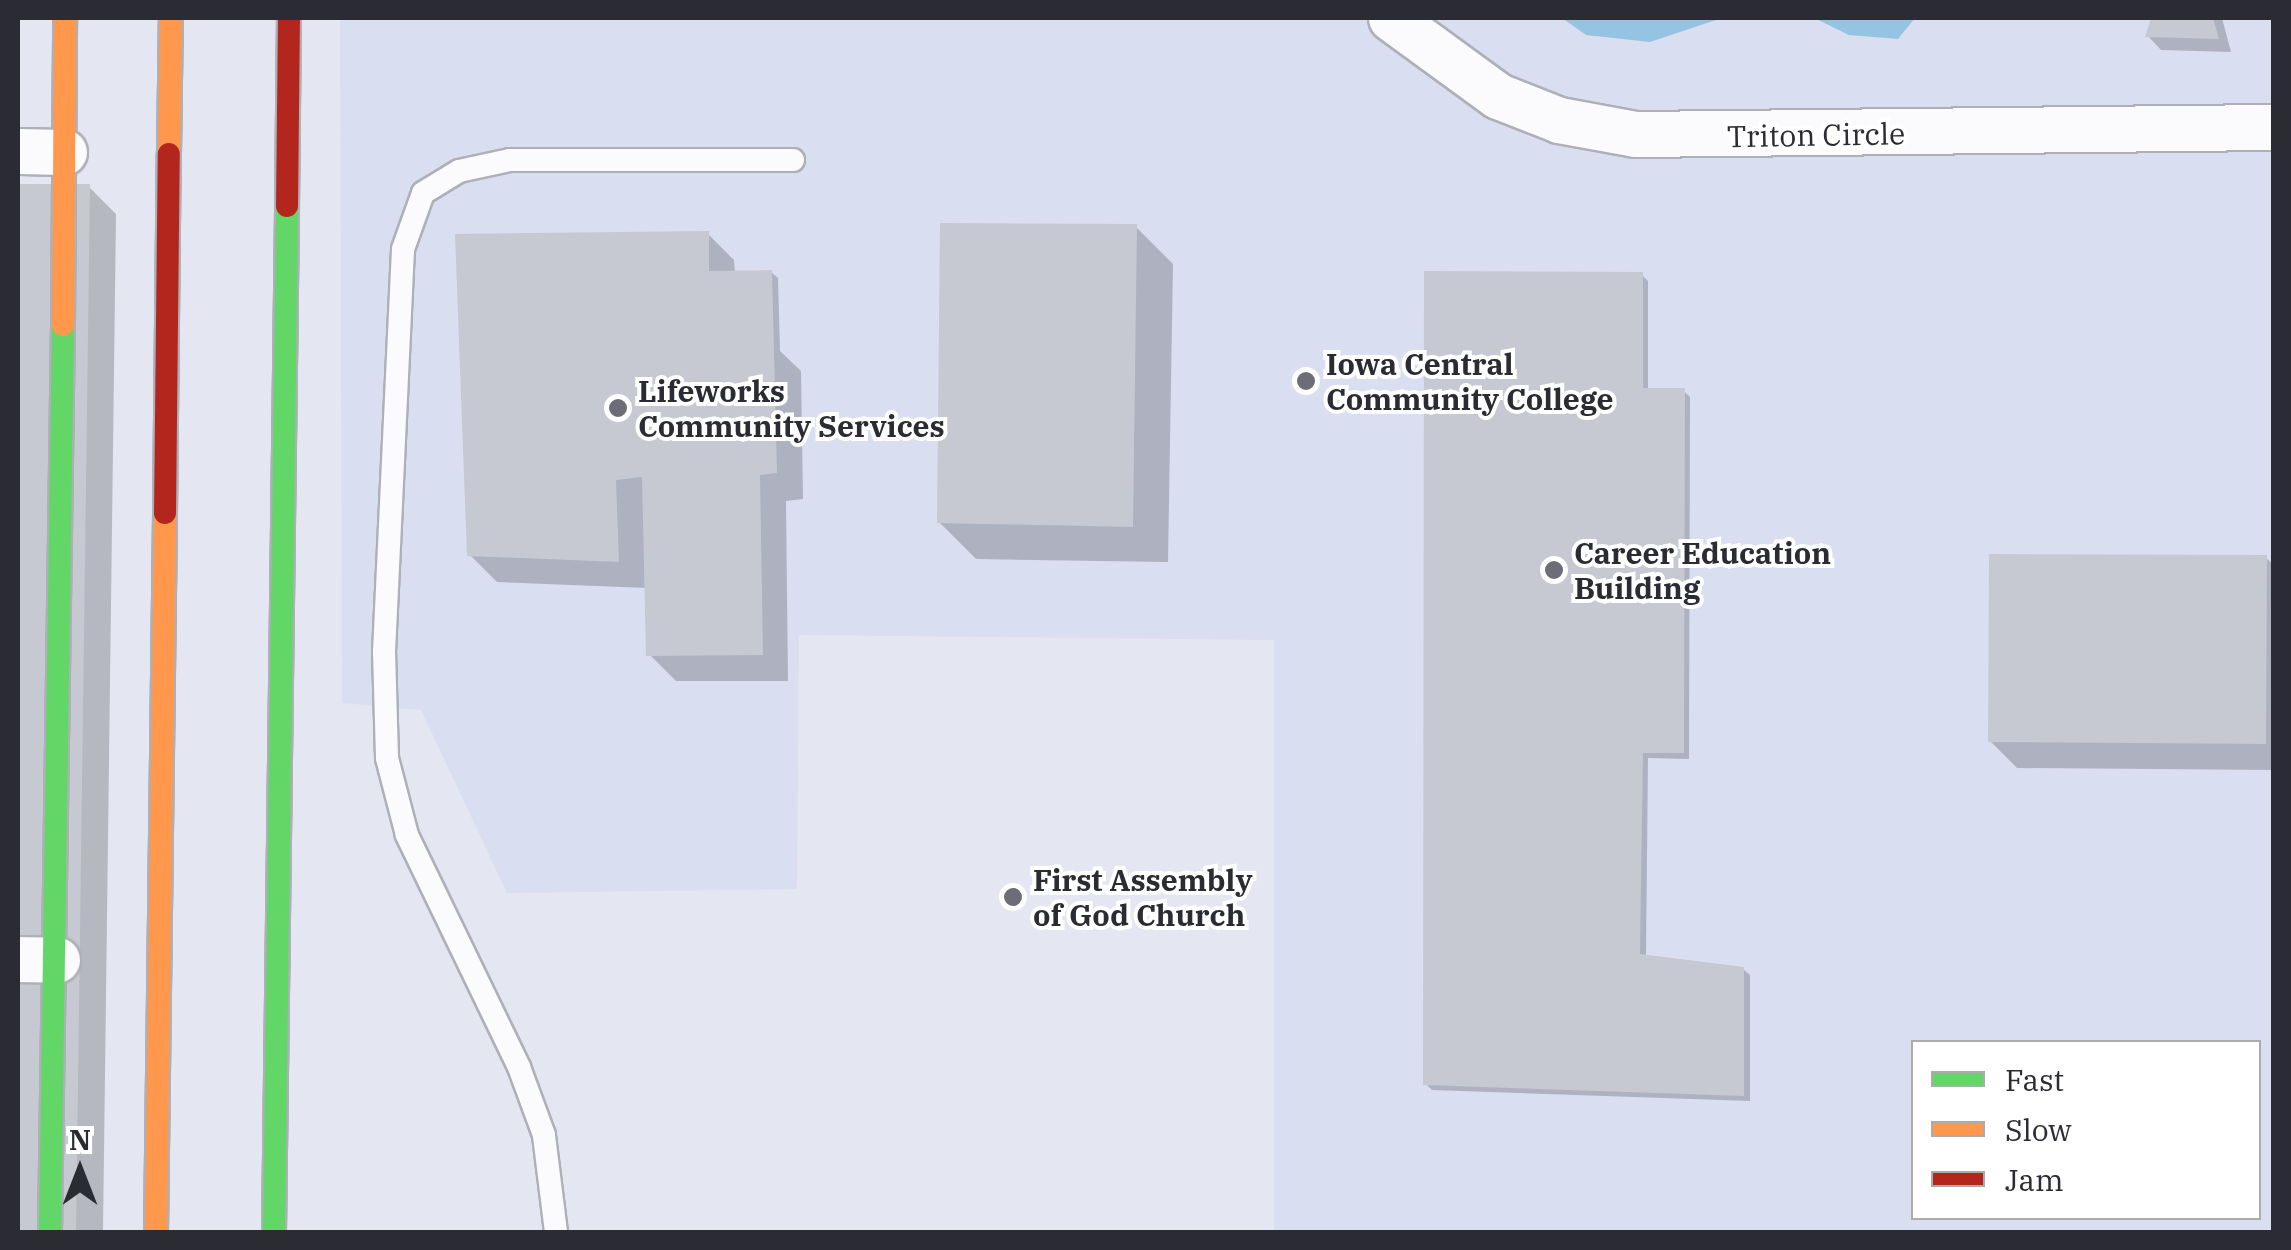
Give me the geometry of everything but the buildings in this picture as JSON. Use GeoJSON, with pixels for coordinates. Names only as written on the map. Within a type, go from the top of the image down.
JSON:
{"type":"FeatureCollection","features":[{"type":"Feature","properties":{"kind":"main road"},"geometry":{"type":"LineString","coordinates":[[50,1232],[37,959],[65,18]]}},
{"type":"Feature","properties":{"kind":"main road"},"geometry":{"type":"LineString","coordinates":[[156,1232],[171,18]]}},
{"type":"Feature","properties":{"kind":"main road"},"geometry":{"type":"LineString","coordinates":[[274,1232],[289,18]]}},
{"type":"Feature","properties":{"kind":"street","name":"Triton Circle"},"geometry":{"type":"LineString","coordinates":[[1391,18],[1498,96],[1559,120],[1634,134],[2274,127]]}},
{"type":"Feature","properties":{"kind":"street"},"geometry":{"type":"LineString","coordinates":[[18,152],[64,152]]}},
{"type":"Feature","properties":{"kind":"lane"},"geometry":{"type":"LineString","coordinates":[[556,1232],[544,1135],[519,1068],[407,835],[387,758],[384,652],[403,249],[423,193],[458,171],[510,160],[792,160]]}},
{"type":"Feature","properties":{"kind":"shaded area","name":"Iowa Central Community College"},"geometry":{"type":"Polygon","coordinates":[[[340,18],[2273,18],[2273,1232],[1274,1232],[1274,640],[799,635],[797,889],[507,893],[421,710],[342,703],[340,18]]]}},
{"type":"Feature","properties":{"kind":"water"},"geometry":{"type":"Polygon","coordinates":[[[1562,18],[1722,18],[1650,42],[1586,35],[1562,18]]]}},
{"type":"Feature","properties":{"kind":"water"},"geometry":{"type":"Polygon","coordinates":[[[1814,18],[1915,18],[1898,39],[1849,35],[1814,18]]]}},
{"type":"Feature","properties":{"kind":"traffic: fast"},"geometry":{"type":"LineString","coordinates":[[274,1232],[287,206]]}},
{"type":"Feature","properties":{"kind":"traffic: fast"},"geometry":{"type":"LineString","coordinates":[[50,1232],[63,325]]}},
{"type":"Feature","properties":{"kind":"traffic: slow"},"geometry":{"type":"LineString","coordinates":[[63,325],[65,18]]}},
{"type":"Feature","properties":{"kind":"traffic: slow"},"geometry":{"type":"LineString","coordinates":[[169,154],[171,18]]}},
{"type":"Feature","properties":{"kind":"traffic: slow"},"geometry":{"type":"LineString","coordinates":[[156,1232],[165,513]]}},
{"type":"Feature","properties":{"kind":"traffic: jam"},"geometry":{"type":"LineString","coordinates":[[287,206],[289,18]]}},
{"type":"Feature","properties":{"kind":"traffic: jam"},"geometry":{"type":"LineString","coordinates":[[165,513],[169,154]]}},
{"type":"Feature","properties":{"kind":"place","name":"Iowa Central Community College"},"geometry":{"type":"Point","coordinates":[1306,381]}},
{"type":"Feature","properties":{"kind":"place","name":"Lifeworks Community Services"},"geometry":{"type":"Point","coordinates":[618,408]}},
{"type":"Feature","properties":{"kind":"place","name":"Career Education Building"},"geometry":{"type":"Point","coordinates":[1554,570]}},
{"type":"Feature","properties":{"kind":"place","name":"First Assembly of God Church"},"geometry":{"type":"Point","coordinates":[1013,897]}}]}
